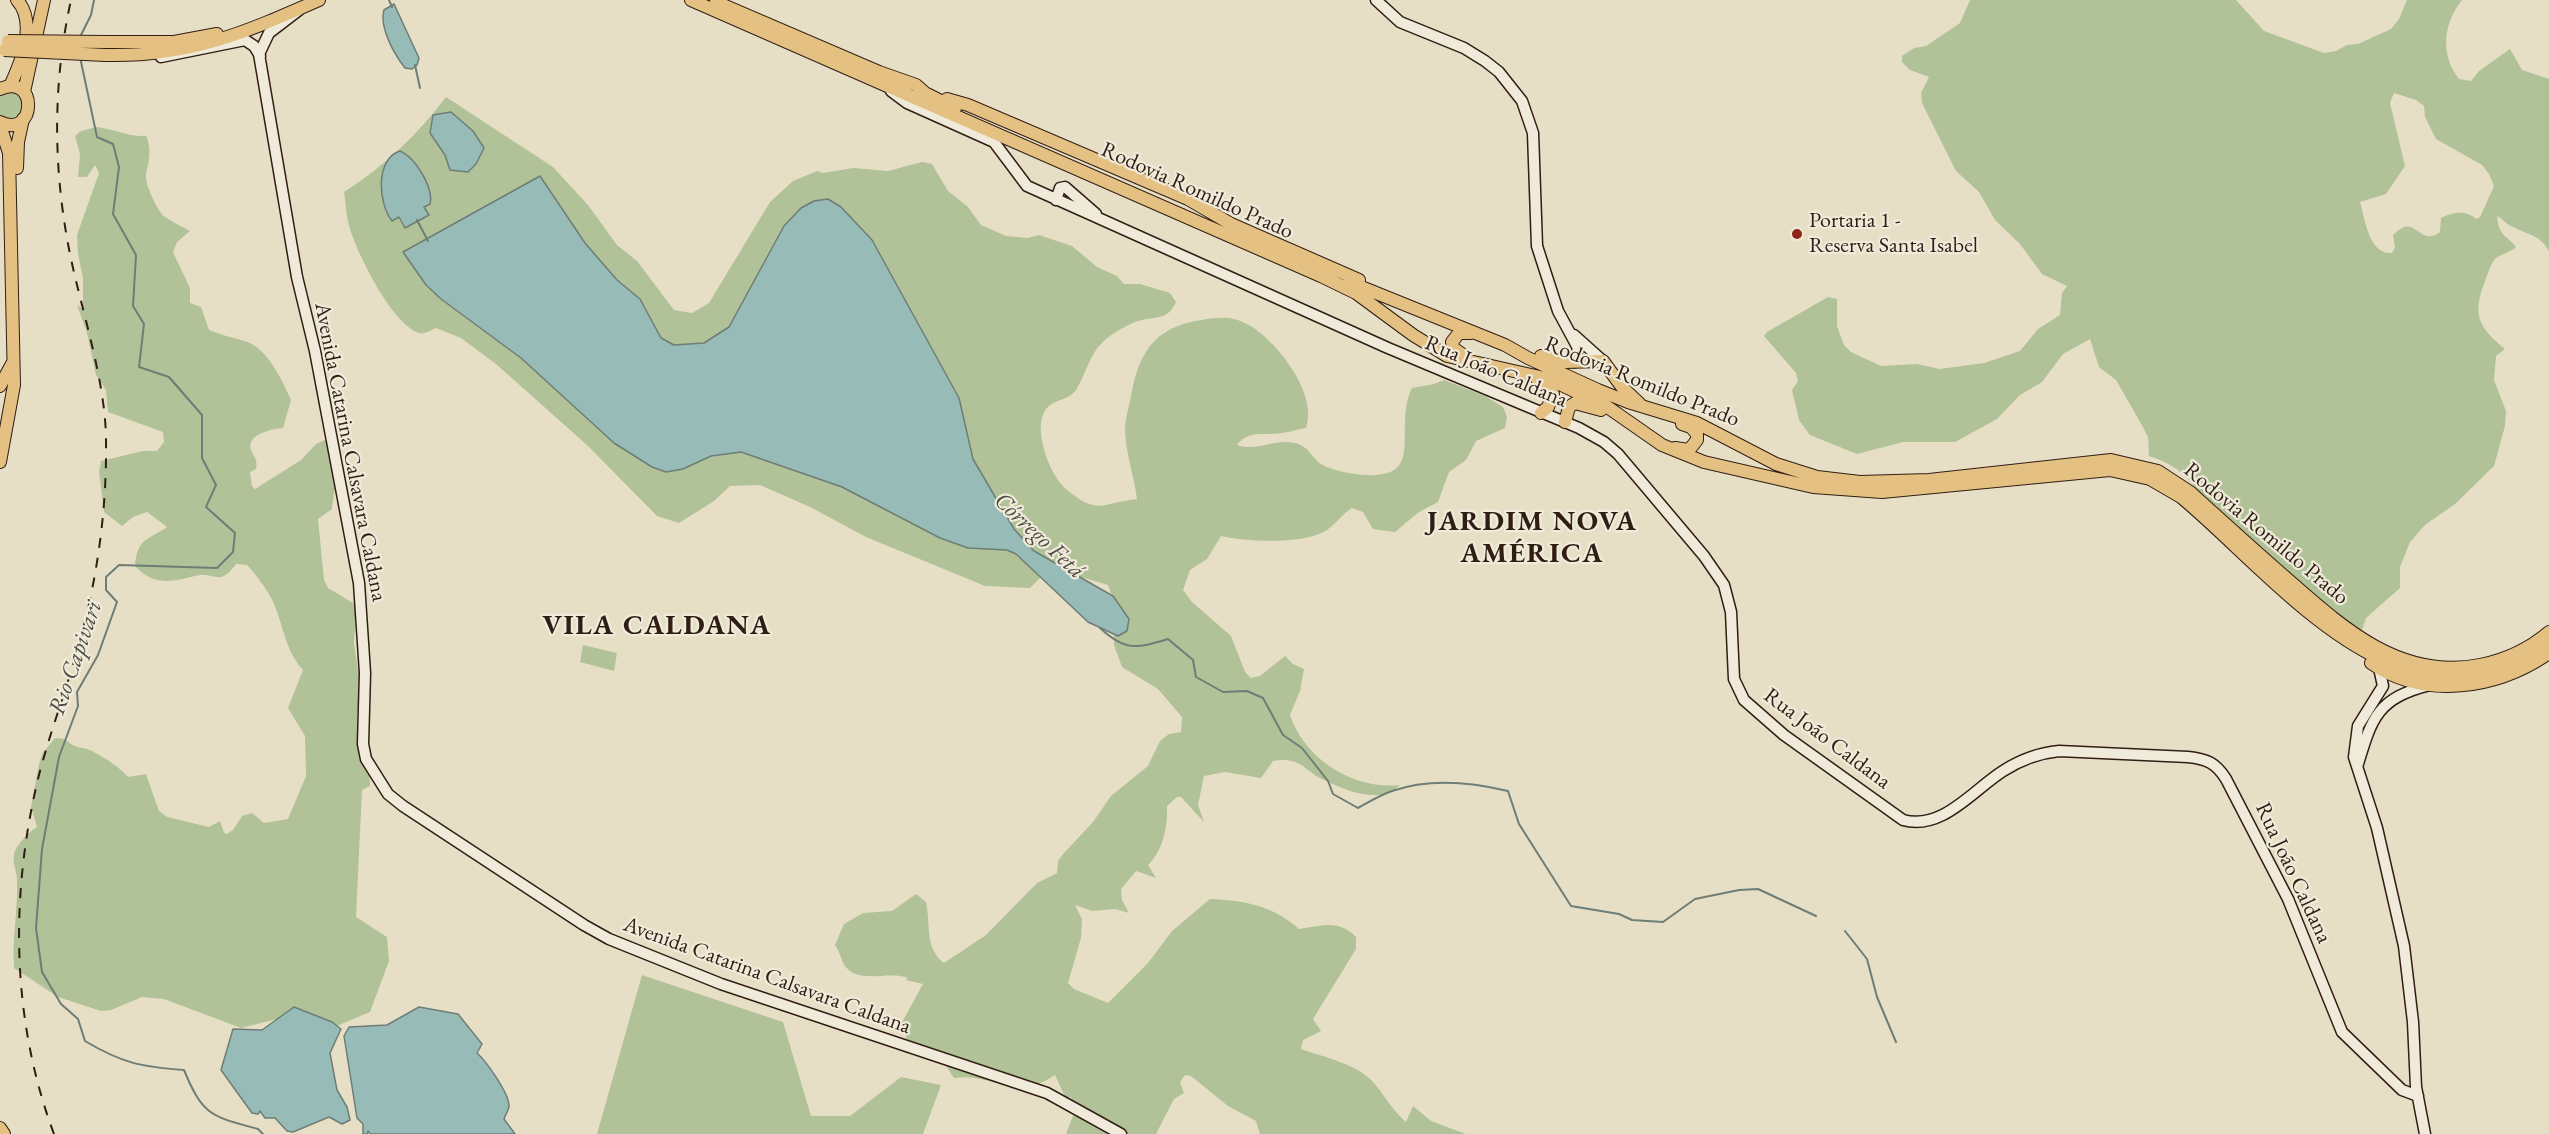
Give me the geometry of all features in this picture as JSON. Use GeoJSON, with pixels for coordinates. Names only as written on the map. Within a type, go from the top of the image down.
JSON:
{"type":"FeatureCollection","features":[{"type":"Feature","properties":{"kind":"main road"},"geometry":{"type":"LineString","coordinates":[[18,1],[33,4],[42,0]]}},
{"type":"Feature","properties":{"kind":"main road"},"geometry":{"type":"LineString","coordinates":[[12,231],[18,208],[17,150],[23,119],[29,107],[24,92],[42,0]]}},
{"type":"Feature","properties":{"kind":"main road"},"geometry":{"type":"LineString","coordinates":[[3,46],[107,51],[174,42],[208,36],[319,0]]}},
{"type":"Feature","properties":{"kind":"main road","name":"Rodovia Romildo Prado"},"geometry":{"type":"LineString","coordinates":[[691,0],[1342,286],[1447,356],[1549,379],[1590,397],[1683,455],[1704,462],[1834,490],[1882,492],[1919,490],[2085,470],[2137,473],[2160,483],[2181,497],[2307,609],[2352,645],[2382,662],[2410,672],[2441,677],[2474,675],[2513,664],[2549,642]]}},
{"type":"Feature","properties":{"kind":"main road","name":"Rodovia Romildo Prado"},"geometry":{"type":"LineString","coordinates":[[710,0],[879,72],[916,85],[925,93],[1003,129],[1369,290],[1509,344],[1528,358],[1598,390],[1697,423],[1787,469],[1838,480],[1929,480],[2100,460],[2145,466],[2165,475],[2190,492],[2309,598],[2357,637],[2384,653],[2420,665],[2450,668],[2487,663],[2523,650],[2549,632]]}},
{"type":"Feature","properties":{"kind":"main road"},"geometry":{"type":"LineString","coordinates":[[18,1],[28,21],[18,69],[5,87],[24,92]]}},
{"type":"Feature","properties":{"kind":"main road"},"geometry":{"type":"LineString","coordinates":[[0,462],[8,426],[6,407],[14,385],[9,153],[0,124],[11,125],[23,119]]}},
{"type":"Feature","properties":{"kind":"main road"},"geometry":{"type":"LineString","coordinates":[[1541,413],[1551,402],[1553,392],[1522,372],[1470,359],[1456,352],[1452,345],[1455,336],[1468,333],[1509,344],[1552,360],[1603,361],[1639,404],[1663,418],[1691,428],[1697,434],[1694,446],[1685,450],[1656,440],[1606,412],[1578,403],[1569,407],[1565,422]]}},
{"type":"Feature","properties":{"kind":"main road"},"geometry":{"type":"LineString","coordinates":[[13,361],[1,384],[14,385]]}},
{"type":"Feature","properties":{"kind":"main road"},"geometry":{"type":"LineString","coordinates":[[0,414],[8,426]]}},
{"type":"Feature","properties":{"kind":"main road","name":"Rodovia Romildo Prado"},"geometry":{"type":"LineString","coordinates":[[2243,552],[2307,613],[2379,668],[2402,680],[2430,686],[2464,686],[2500,678],[2549,653]]}},
{"type":"Feature","properties":{"kind":"main road"},"geometry":{"type":"LineString","coordinates":[[0,1128],[4,1134]]}},
{"type":"Feature","properties":{"kind":"street"},"geometry":{"type":"LineString","coordinates":[[1376,0],[1400,22],[1464,48],[1485,60],[1499,72],[1522,101],[1533,133],[1537,246],[1548,286],[1578,351],[1574,362]]}},
{"type":"Feature","properties":{"kind":"street"},"geometry":{"type":"LineString","coordinates":[[260,56],[261,45],[269,33],[302,4]]}},
{"type":"Feature","properties":{"kind":"street"},"geometry":{"type":"LineString","coordinates":[[107,51],[171,57],[245,40],[254,46],[260,56]]}},
{"type":"Feature","properties":{"kind":"street","name":"Avenida Catarina Calsavara Caldana"},"geometry":{"type":"LineString","coordinates":[[260,56],[295,265],[315,351],[359,583],[365,673],[363,744],[366,759],[388,794],[584,926],[609,939],[721,984],[1047,1094],[1121,1134]]}},
{"type":"Feature","properties":{"kind":"street","name":"Rua João Caldana"},"geometry":{"type":"LineString","coordinates":[[876,81],[907,103],[993,142],[1027,186],[1598,438],[1618,454],[1704,556],[1724,585],[1731,612],[1734,679],[1744,700],[1784,735],[1903,820],[1923,822],[1942,815],[2003,771],[2043,752],[2203,758],[2215,764],[2226,779],[2288,899],[2342,1032],[2396,1084],[2409,1094],[2417,1091]]}},
{"type":"Feature","properties":{"kind":"street"},"geometry":{"type":"LineString","coordinates":[[1056,200],[1060,188],[1065,187],[1105,222]]}},
{"type":"Feature","properties":{"kind":"street"},"geometry":{"type":"LineString","coordinates":[[1569,332],[1603,361]]}},
{"type":"Feature","properties":{"kind":"street"},"geometry":{"type":"LineString","coordinates":[[2379,668],[2382,686],[2363,716],[2355,739],[2356,767],[2377,828],[2404,946],[2413,1022],[2417,1091],[2425,1134]]}},
{"type":"Feature","properties":{"kind":"street"},"geometry":{"type":"LineString","coordinates":[[2356,767],[2376,715],[2395,699],[2430,686]]}},
{"type":"Feature","properties":{"kind":"green space"},"geometry":{"type":"Polygon","coordinates":[[[1970,0],[2236,0],[2264,31],[2324,53],[2336,51],[2347,45],[2358,44],[2391,29],[2399,19],[2407,0],[2462,0],[2451,19],[2446,39],[2449,59],[2459,79],[2471,81],[2479,71],[2510,49],[2522,70],[2549,79],[2549,251],[2538,238],[2511,226],[2497,216],[2501,232],[2516,247],[2493,261],[2479,302],[2478,311],[2483,327],[2505,349],[2496,356],[2494,380],[2506,411],[2505,426],[2494,466],[2455,504],[2425,525],[2410,542],[2400,567],[2400,588],[2366,618],[2360,636],[2205,503],[2182,473],[2167,463],[2149,456],[2148,437],[2143,427],[2116,380],[2099,367],[2090,339],[2063,354],[2042,382],[2020,395],[1997,419],[1955,442],[1903,442],[1857,454],[1810,435],[1799,420],[1792,390],[1798,381],[1796,373],[1764,336],[1767,332],[1828,297],[1837,299],[1837,326],[1844,345],[1851,352],[1881,366],[1917,364],[1940,369],[1984,363],[2020,351],[2038,329],[2060,315],[2062,293],[2067,286],[2042,274],[2020,244],[1995,220],[1979,192],[1956,171],[1922,103],[1921,93],[1929,77],[1910,70],[1902,62],[1902,56],[1914,48],[1926,46],[1960,23],[1970,0]],[[2394,93],[2390,103],[2405,166],[2386,194],[2360,202],[2369,235],[2378,248],[2384,252],[2392,253],[2395,247],[2393,235],[2403,228],[2413,228],[2429,236],[2440,232],[2441,218],[2446,216],[2459,213],[2468,214],[2476,219],[2480,217],[2494,186],[2482,165],[2436,139],[2425,117],[2424,106],[2416,100],[2394,93]]]}},
{"type":"Feature","properties":{"kind":"green space"},"geometry":{"type":"Polygon","coordinates":[[[8,91],[19,94],[25,107],[16,119],[0,116],[0,94],[8,91]]]}},
{"type":"Feature","properties":{"kind":"green space"},"geometry":{"type":"Polygon","coordinates":[[[446,97],[553,167],[588,205],[617,245],[637,261],[674,310],[692,313],[709,303],[770,202],[793,181],[817,171],[823,173],[853,168],[888,171],[922,162],[932,164],[948,191],[968,207],[981,225],[1006,236],[1028,238],[1039,235],[1072,246],[1097,267],[1117,276],[1124,284],[1140,284],[1170,293],[1176,302],[1169,312],[1160,317],[1134,322],[1110,336],[1093,355],[1076,390],[1070,396],[1049,406],[1043,414],[1041,436],[1048,462],[1066,489],[1086,503],[1100,506],[1137,499],[1126,445],[1125,427],[1135,376],[1153,342],[1163,334],[1187,323],[1225,318],[1247,324],[1258,331],[1282,355],[1301,385],[1308,415],[1306,428],[1282,433],[1252,435],[1241,440],[1237,445],[1244,447],[1280,442],[1295,443],[1305,447],[1319,463],[1331,468],[1352,474],[1375,475],[1394,470],[1403,457],[1406,408],[1412,388],[1444,380],[1485,396],[1503,407],[1507,417],[1505,428],[1476,441],[1466,460],[1449,472],[1438,502],[1419,512],[1395,532],[1373,529],[1363,512],[1352,508],[1327,530],[1304,538],[1260,541],[1221,536],[1207,559],[1190,570],[1183,590],[1192,602],[1231,636],[1245,672],[1251,678],[1260,676],[1285,656],[1293,664],[1304,669],[1300,691],[1290,715],[1307,746],[1333,769],[1349,777],[1383,785],[1400,785],[1383,794],[1353,792],[1324,780],[1296,762],[1282,760],[1273,761],[1261,778],[1225,772],[1204,776],[1198,805],[1204,822],[1181,797],[1177,797],[1167,806],[1164,838],[1148,865],[1156,878],[1136,871],[1121,889],[1122,900],[1129,913],[1115,909],[1092,911],[1075,905],[1082,919],[1081,938],[1068,983],[1074,989],[1108,1003],[1148,963],[1172,931],[1210,899],[1258,906],[1279,915],[1299,929],[1322,925],[1343,928],[1356,937],[1356,949],[1313,1019],[1321,1031],[1303,1040],[1301,1049],[1340,1062],[1367,1076],[1406,1122],[1413,1106],[1431,1121],[1466,1134],[1260,1134],[1256,1121],[1228,1106],[1191,1076],[1185,1075],[1180,1082],[1184,1093],[1174,1099],[1156,1134],[1066,1134],[1074,1113],[1071,1097],[1066,1099],[1055,1075],[1040,1083],[1015,1087],[968,1077],[954,1078],[946,1066],[907,1039],[901,1024],[923,984],[906,980],[908,978],[900,976],[866,976],[851,972],[845,966],[835,945],[844,924],[863,913],[892,911],[916,894],[926,902],[933,950],[944,963],[986,935],[1037,883],[1057,873],[1058,861],[1093,822],[1111,796],[1148,766],[1160,741],[1169,734],[1181,732],[1182,717],[1158,689],[1122,667],[1114,645],[1114,601],[1108,585],[1074,575],[1057,561],[1030,588],[985,586],[866,537],[810,507],[760,485],[730,486],[714,501],[679,523],[657,516],[588,446],[496,364],[461,338],[436,328],[426,333],[419,333],[409,327],[387,303],[360,255],[349,224],[344,192],[400,149],[446,97]]]}},
{"type":"Feature","properties":{"kind":"green space"},"geometry":{"type":"Polygon","coordinates":[[[97,127],[146,136],[149,160],[146,178],[152,197],[165,217],[190,231],[177,242],[173,252],[190,288],[190,303],[201,307],[209,330],[257,347],[275,368],[291,400],[283,428],[261,433],[252,440],[250,445],[256,469],[250,472],[252,486],[255,489],[301,460],[316,444],[325,440],[335,455],[337,472],[332,509],[318,519],[324,580],[328,588],[353,603],[356,609],[354,643],[360,684],[357,722],[369,762],[370,786],[362,790],[356,917],[387,937],[389,961],[370,1012],[339,1025],[332,1034],[281,1018],[241,1028],[164,999],[142,997],[111,1010],[101,1011],[58,997],[14,968],[17,876],[14,853],[28,834],[37,827],[31,807],[39,764],[42,754],[55,738],[65,739],[76,747],[94,752],[113,763],[128,777],[146,774],[159,811],[167,817],[209,827],[220,821],[224,833],[227,834],[233,830],[242,816],[252,813],[264,823],[288,819],[306,776],[305,736],[288,708],[303,670],[289,647],[272,599],[258,578],[247,565],[236,564],[221,577],[202,575],[163,581],[149,577],[135,566],[138,550],[145,541],[167,527],[147,512],[133,517],[122,526],[104,512],[99,472],[101,461],[143,451],[157,451],[164,442],[163,432],[108,412],[106,390],[96,375],[87,333],[77,305],[83,309],[83,278],[77,235],[99,173],[95,165],[87,177],[78,177],[80,154],[75,136],[81,131],[97,127]]]}},
{"type":"Feature","properties":{"kind":"green space"},"geometry":{"type":"Polygon","coordinates":[[[583,645],[617,653],[614,671],[580,662],[583,645]]]}},
{"type":"Feature","properties":{"kind":"green space"},"geometry":{"type":"Polygon","coordinates":[[[642,975],[783,1022],[811,1116],[850,1116],[901,1077],[941,1085],[923,1134],[597,1134],[642,975]]]}},
{"type":"Feature","properties":{"kind":"water"},"geometry":{"type":"Polygon","coordinates":[[[394,4],[419,58],[417,65],[412,69],[405,68],[392,48],[386,32],[384,10],[394,4]]]}},
{"type":"Feature","properties":{"kind":"water"},"geometry":{"type":"Polygon","coordinates":[[[451,112],[473,131],[484,148],[476,164],[468,172],[450,170],[445,155],[430,133],[433,115],[451,112]]]}},
{"type":"Feature","properties":{"kind":"water"},"geometry":{"type":"Polygon","coordinates":[[[400,151],[417,166],[426,182],[430,197],[430,204],[424,207],[429,215],[405,228],[399,217],[392,221],[387,213],[381,182],[386,163],[400,151]]]}},
{"type":"Feature","properties":{"kind":"water"},"geometry":{"type":"Polygon","coordinates":[[[540,176],[585,243],[617,280],[640,299],[661,338],[674,345],[704,343],[729,327],[784,226],[801,208],[814,201],[828,199],[841,207],[872,240],[959,398],[973,459],[1014,529],[1034,551],[1113,596],[1129,619],[1127,631],[1118,636],[1088,622],[1016,554],[1007,550],[968,548],[940,538],[842,487],[741,452],[711,456],[683,469],[666,472],[652,467],[614,443],[521,358],[441,299],[426,285],[403,252],[540,176]]]}},
{"type":"Feature","properties":{"kind":"water"},"geometry":{"type":"Polygon","coordinates":[[[294,1007],[332,1022],[341,1029],[330,1053],[337,1090],[347,1107],[350,1120],[342,1124],[329,1117],[293,1132],[287,1131],[275,1118],[265,1118],[260,1111],[258,1114],[252,1113],[221,1070],[233,1029],[262,1030],[294,1007]]]}},
{"type":"Feature","properties":{"kind":"water"},"geometry":{"type":"Polygon","coordinates":[[[419,1007],[458,1014],[482,1044],[477,1053],[505,1093],[509,1106],[504,1119],[515,1134],[370,1134],[368,1131],[367,1134],[363,1134],[363,1124],[357,1118],[344,1036],[349,1027],[387,1025],[419,1007]]]}},
{"type":"Feature","properties":{"kind":"waterway","name":"Rio Capivari"},"geometry":{"type":"LineString","coordinates":[[80,37],[91,15],[94,0]]}},
{"type":"Feature","properties":{"kind":"waterway","name":"Córrego Fetá"},"geometry":{"type":"LineString","coordinates":[[389,0],[392,7]]}},
{"type":"Feature","properties":{"kind":"waterway","name":"Rio Capivari"},"geometry":{"type":"LineString","coordinates":[[80,57],[97,137],[113,144],[119,167],[113,214],[136,255],[133,306],[144,324],[139,367],[169,377],[202,415],[202,458],[216,485],[206,507],[235,533],[233,552],[217,568],[119,565],[106,577],[106,590],[117,602],[98,655],[77,692],[78,706],[59,757],[42,849],[36,928],[42,972],[61,1004],[78,1019],[85,1041],[132,1063],[184,1070],[197,1097],[210,1112],[229,1121],[258,1129],[263,1134]]}},
{"type":"Feature","properties":{"kind":"waterway","name":"Córrego Fetá"},"geometry":{"type":"LineString","coordinates":[[415,65],[420,88]]}},
{"type":"Feature","properties":{"kind":"waterway","name":"Córrego Fetá"},"geometry":{"type":"LineString","coordinates":[[417,220],[428,241]]}},
{"type":"Feature","properties":{"kind":"waterway","name":"Córrego Fetá"},"geometry":{"type":"LineString","coordinates":[[1100,628],[1117,641],[1131,646],[1147,645],[1168,639],[1193,660],[1196,677],[1223,692],[1247,691],[1263,698],[1283,735],[1302,748],[1328,781],[1333,794],[1358,808],[1388,793],[1421,784],[1479,785],[1508,791],[1519,824],[1571,906],[1619,914],[1632,920],[1663,922],[1695,899],[1739,890],[1758,889],[1816,916]]}},
{"type":"Feature","properties":{"kind":"waterway","name":"Córrego Fetá"},"geometry":{"type":"LineString","coordinates":[[1845,931],[1867,959],[1877,997],[1896,1042]]}},
{"type":"Feature","properties":{"kind":"railway"},"geometry":{"type":"LineString","coordinates":[[54,1134],[40,1092],[23,1008],[19,921],[22,878],[27,835],[39,775],[89,605],[99,551],[106,468],[102,396],[71,259],[58,162],[60,65],[71,0]]}},
{"type":"Feature","properties":{"kind":"place","name":"Portaria 1 - Reserva Santa Isabel"},"geometry":{"type":"Point","coordinates":[1797,234]}},
{"type":"Feature","properties":{"kind":"district","name":"JARDIM NOVA AMÉRICA"},"geometry":{"type":"Point","coordinates":[1532,538]}},
{"type":"Feature","properties":{"kind":"district","name":"VILA CALDANA"},"geometry":{"type":"Point","coordinates":[657,626]}}]}
